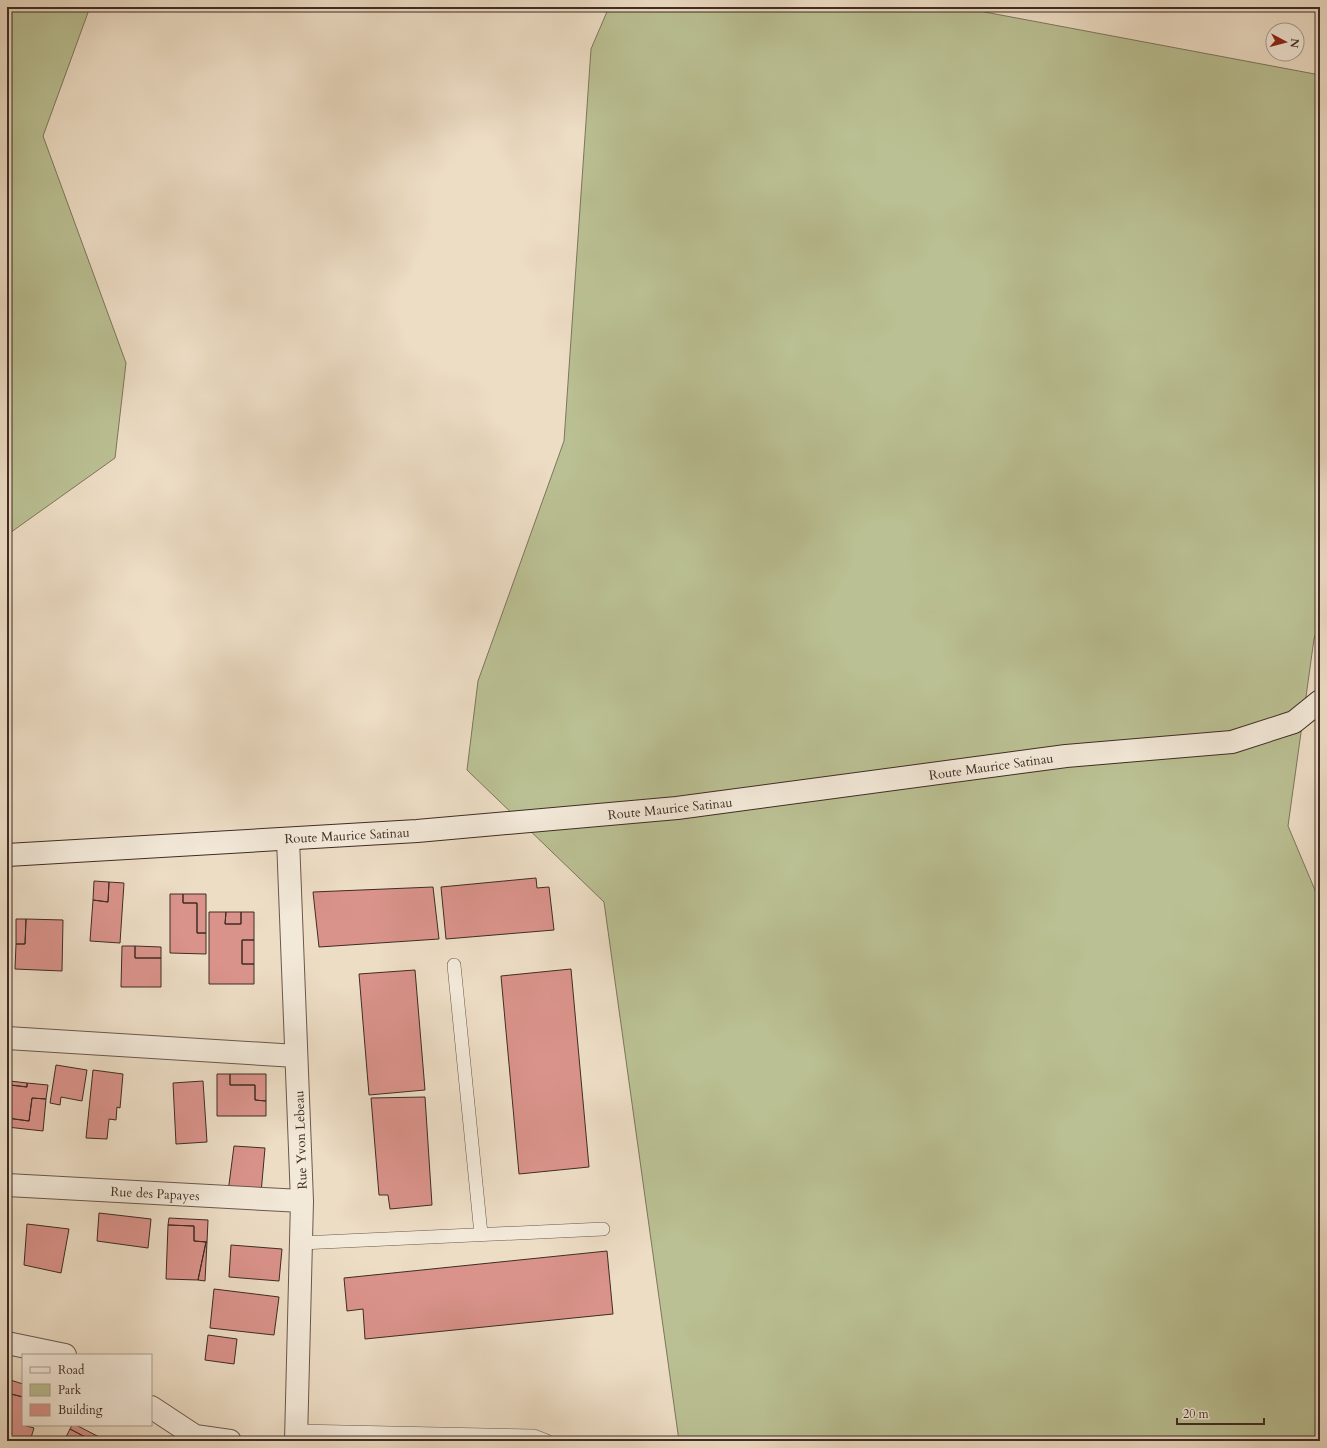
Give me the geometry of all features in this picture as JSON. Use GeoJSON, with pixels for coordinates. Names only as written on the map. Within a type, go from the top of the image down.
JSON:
{"type":"FeatureCollection","features":[{"type":"Feature","properties":{"kind":"street","name":"Route Maurice Satinau"},"geometry":{"type":"LineString","coordinates":[[7,855],[425,831],[677,808],[1066,756],[1232,742],[1294,722],[1320,701]]}},
{"type":"Feature","properties":{"kind":"street","name":"Rue Yvon Lebeau"},"geometry":{"type":"LineString","coordinates":[[288,839],[302,1201],[296,1436]]}},
{"type":"Feature","properties":{"kind":"street"},"geometry":{"type":"LineString","coordinates":[[7,1038],[296,1056]]}},
{"type":"Feature","properties":{"kind":"street","name":"Rue des Papayes"},"geometry":{"type":"LineString","coordinates":[[7,1185],[302,1201]]}},
{"type":"Feature","properties":{"kind":"street"},"geometry":{"type":"LineString","coordinates":[[7,1343],[60,1354]]}},
{"type":"Feature","properties":{"kind":"street"},"geometry":{"type":"LineString","coordinates":[[152,1408],[195,1436],[230,1441]]}},
{"type":"Feature","properties":{"kind":"lane"},"geometry":{"type":"LineString","coordinates":[[454,964],[481,1234]]}},
{"type":"Feature","properties":{"kind":"lane"},"geometry":{"type":"LineString","coordinates":[[301,1243],[603,1229]]}},
{"type":"Feature","properties":{"kind":"lane"},"geometry":{"type":"LineString","coordinates":[[296,1436],[534,1436],[547,1441]]}},
{"type":"Feature","properties":{"kind":"green space"},"geometry":{"type":"Polygon","coordinates":[[[7,7],[90,7],[43,136],[126,363],[115,458],[7,535],[7,7]]]}},
{"type":"Feature","properties":{"kind":"green space"},"geometry":{"type":"Polygon","coordinates":[[[609,7],[975,7],[974,10],[1320,75],[1320,620],[1314,639],[1288,826],[1320,902],[1320,1441],[679,1441],[604,902],[467,770],[478,681],[564,441],[591,49],[609,7]]]}},
{"type":"Feature","properties":{"kind":"building"},"geometry":{"type":"Polygon","coordinates":[[[536,878],[537,888],[549,887],[554,930],[446,939],[441,887],[536,878]]]}},
{"type":"Feature","properties":{"kind":"building"},"geometry":{"type":"Polygon","coordinates":[[[94,881],[109,882],[108,902],[93,900],[94,881]]]}},
{"type":"Feature","properties":{"kind":"building"},"geometry":{"type":"Polygon","coordinates":[[[109,882],[124,883],[120,943],[90,941],[93,900],[108,902],[109,882]]]}},
{"type":"Feature","properties":{"kind":"building"},"geometry":{"type":"Polygon","coordinates":[[[433,887],[439,939],[319,947],[313,892],[433,887]]]}},
{"type":"Feature","properties":{"kind":"building"},"geometry":{"type":"Polygon","coordinates":[[[170,894],[183,894],[183,903],[197,903],[197,933],[206,933],[206,954],[170,953],[170,894]]]}},
{"type":"Feature","properties":{"kind":"building"},"geometry":{"type":"Polygon","coordinates":[[[183,894],[206,894],[206,933],[197,933],[197,903],[183,903],[183,894]]]}},
{"type":"Feature","properties":{"kind":"building"},"geometry":{"type":"Polygon","coordinates":[[[209,912],[226,912],[225,924],[241,924],[241,912],[254,912],[254,940],[242,940],[242,964],[254,964],[254,984],[209,984],[209,912]]]}},
{"type":"Feature","properties":{"kind":"building"},"geometry":{"type":"Polygon","coordinates":[[[226,912],[241,912],[241,924],[225,924],[226,912]]]}},
{"type":"Feature","properties":{"kind":"building"},"geometry":{"type":"Polygon","coordinates":[[[16,919],[26,919],[25,944],[16,944],[16,919]]]}},
{"type":"Feature","properties":{"kind":"building"},"geometry":{"type":"Polygon","coordinates":[[[26,919],[63,920],[62,971],[15,969],[16,944],[25,944],[26,919]]]}},
{"type":"Feature","properties":{"kind":"building"},"geometry":{"type":"Polygon","coordinates":[[[242,940],[254,940],[254,964],[242,964],[242,940]]]}},
{"type":"Feature","properties":{"kind":"building"},"geometry":{"type":"Polygon","coordinates":[[[122,946],[135,946],[135,958],[161,958],[161,987],[121,987],[122,946]]]}},
{"type":"Feature","properties":{"kind":"building"},"geometry":{"type":"Polygon","coordinates":[[[135,946],[161,947],[161,958],[135,958],[135,946]]]}},
{"type":"Feature","properties":{"kind":"building"},"geometry":{"type":"Polygon","coordinates":[[[571,969],[589,1167],[519,1174],[501,976],[571,969]]]}},
{"type":"Feature","properties":{"kind":"building"},"geometry":{"type":"Polygon","coordinates":[[[415,970],[425,1090],[369,1095],[359,974],[415,970]]]}},
{"type":"Feature","properties":{"kind":"building"},"geometry":{"type":"Polygon","coordinates":[[[56,1065],[87,1070],[82,1101],[61,1097],[60,1105],[50,1103],[56,1065]]]}},
{"type":"Feature","properties":{"kind":"building"},"geometry":{"type":"Polygon","coordinates":[[[93,1070],[123,1074],[120,1108],[117,1107],[116,1120],[109,1119],[107,1139],[86,1138],[93,1070]]]}},
{"type":"Feature","properties":{"kind":"building"},"geometry":{"type":"Polygon","coordinates":[[[217,1074],[230,1074],[230,1085],[255,1085],[255,1100],[266,1101],[266,1116],[217,1116],[217,1074]]]}},
{"type":"Feature","properties":{"kind":"building"},"geometry":{"type":"Polygon","coordinates":[[[230,1074],[266,1074],[266,1101],[255,1100],[255,1085],[230,1085],[230,1074]]]}},
{"type":"Feature","properties":{"kind":"building"},"geometry":{"type":"Polygon","coordinates":[[[7,1080],[10,1081],[10,1085],[27,1087],[27,1083],[48,1085],[46,1099],[32,1098],[29,1121],[7,1118],[7,1080]]]}},
{"type":"Feature","properties":{"kind":"building"},"geometry":{"type":"Polygon","coordinates":[[[10,1081],[27,1083],[27,1087],[10,1085],[10,1081]]]}},
{"type":"Feature","properties":{"kind":"building"},"geometry":{"type":"Polygon","coordinates":[[[203,1081],[207,1142],[176,1144],[173,1083],[203,1081]]]}},
{"type":"Feature","properties":{"kind":"building"},"geometry":{"type":"Polygon","coordinates":[[[425,1097],[432,1205],[390,1209],[388,1195],[379,1195],[371,1098],[425,1097]]]}},
{"type":"Feature","properties":{"kind":"building"},"geometry":{"type":"Polygon","coordinates":[[[32,1098],[46,1099],[43,1131],[7,1127],[7,1118],[29,1121],[32,1098]]]}},
{"type":"Feature","properties":{"kind":"building"},"geometry":{"type":"Polygon","coordinates":[[[234,1146],[265,1148],[261,1193],[228,1192],[234,1146]]]}},
{"type":"Feature","properties":{"kind":"building"},"geometry":{"type":"Polygon","coordinates":[[[99,1213],[151,1219],[148,1248],[97,1241],[99,1213]]]}},
{"type":"Feature","properties":{"kind":"building"},"geometry":{"type":"Polygon","coordinates":[[[169,1218],[208,1220],[207,1242],[194,1241],[194,1226],[168,1225],[169,1218]]]}},
{"type":"Feature","properties":{"kind":"building"},"geometry":{"type":"Polygon","coordinates":[[[27,1224],[69,1229],[61,1273],[24,1265],[27,1224]]]}},
{"type":"Feature","properties":{"kind":"building"},"geometry":{"type":"Polygon","coordinates":[[[168,1225],[194,1226],[194,1241],[206,1242],[198,1280],[166,1279],[168,1225]]]}},
{"type":"Feature","properties":{"kind":"building"},"geometry":{"type":"Polygon","coordinates":[[[207,1242],[205,1281],[198,1280],[207,1242]]]}},
{"type":"Feature","properties":{"kind":"building"},"geometry":{"type":"Polygon","coordinates":[[[231,1245],[282,1249],[279,1281],[229,1277],[231,1245]]]}},
{"type":"Feature","properties":{"kind":"building"},"geometry":{"type":"Polygon","coordinates":[[[607,1251],[613,1314],[365,1339],[363,1309],[347,1311],[344,1278],[607,1251]]]}},
{"type":"Feature","properties":{"kind":"building"},"geometry":{"type":"Polygon","coordinates":[[[214,1289],[279,1297],[274,1335],[210,1328],[214,1289]]]}},
{"type":"Feature","properties":{"kind":"building"},"geometry":{"type":"Polygon","coordinates":[[[208,1335],[237,1339],[234,1364],[205,1360],[208,1335]]]}},
{"type":"Feature","properties":{"kind":"building"},"geometry":{"type":"Polygon","coordinates":[[[7,1379],[22,1384],[22,1397],[7,1393],[7,1379]]]}},
{"type":"Feature","properties":{"kind":"building"},"geometry":{"type":"Polygon","coordinates":[[[7,1393],[22,1397],[22,1426],[34,1428],[30,1441],[18,1441],[7,1438],[7,1393]]]}},
{"type":"Feature","properties":{"kind":"building"},"geometry":{"type":"Polygon","coordinates":[[[72,1426],[78,1426],[107,1441],[88,1441],[89,1439],[70,1429],[72,1426]]]}},
{"type":"Feature","properties":{"kind":"building"},"geometry":{"type":"Polygon","coordinates":[[[70,1429],[89,1439],[88,1441],[64,1441],[70,1429]]]}}]}
